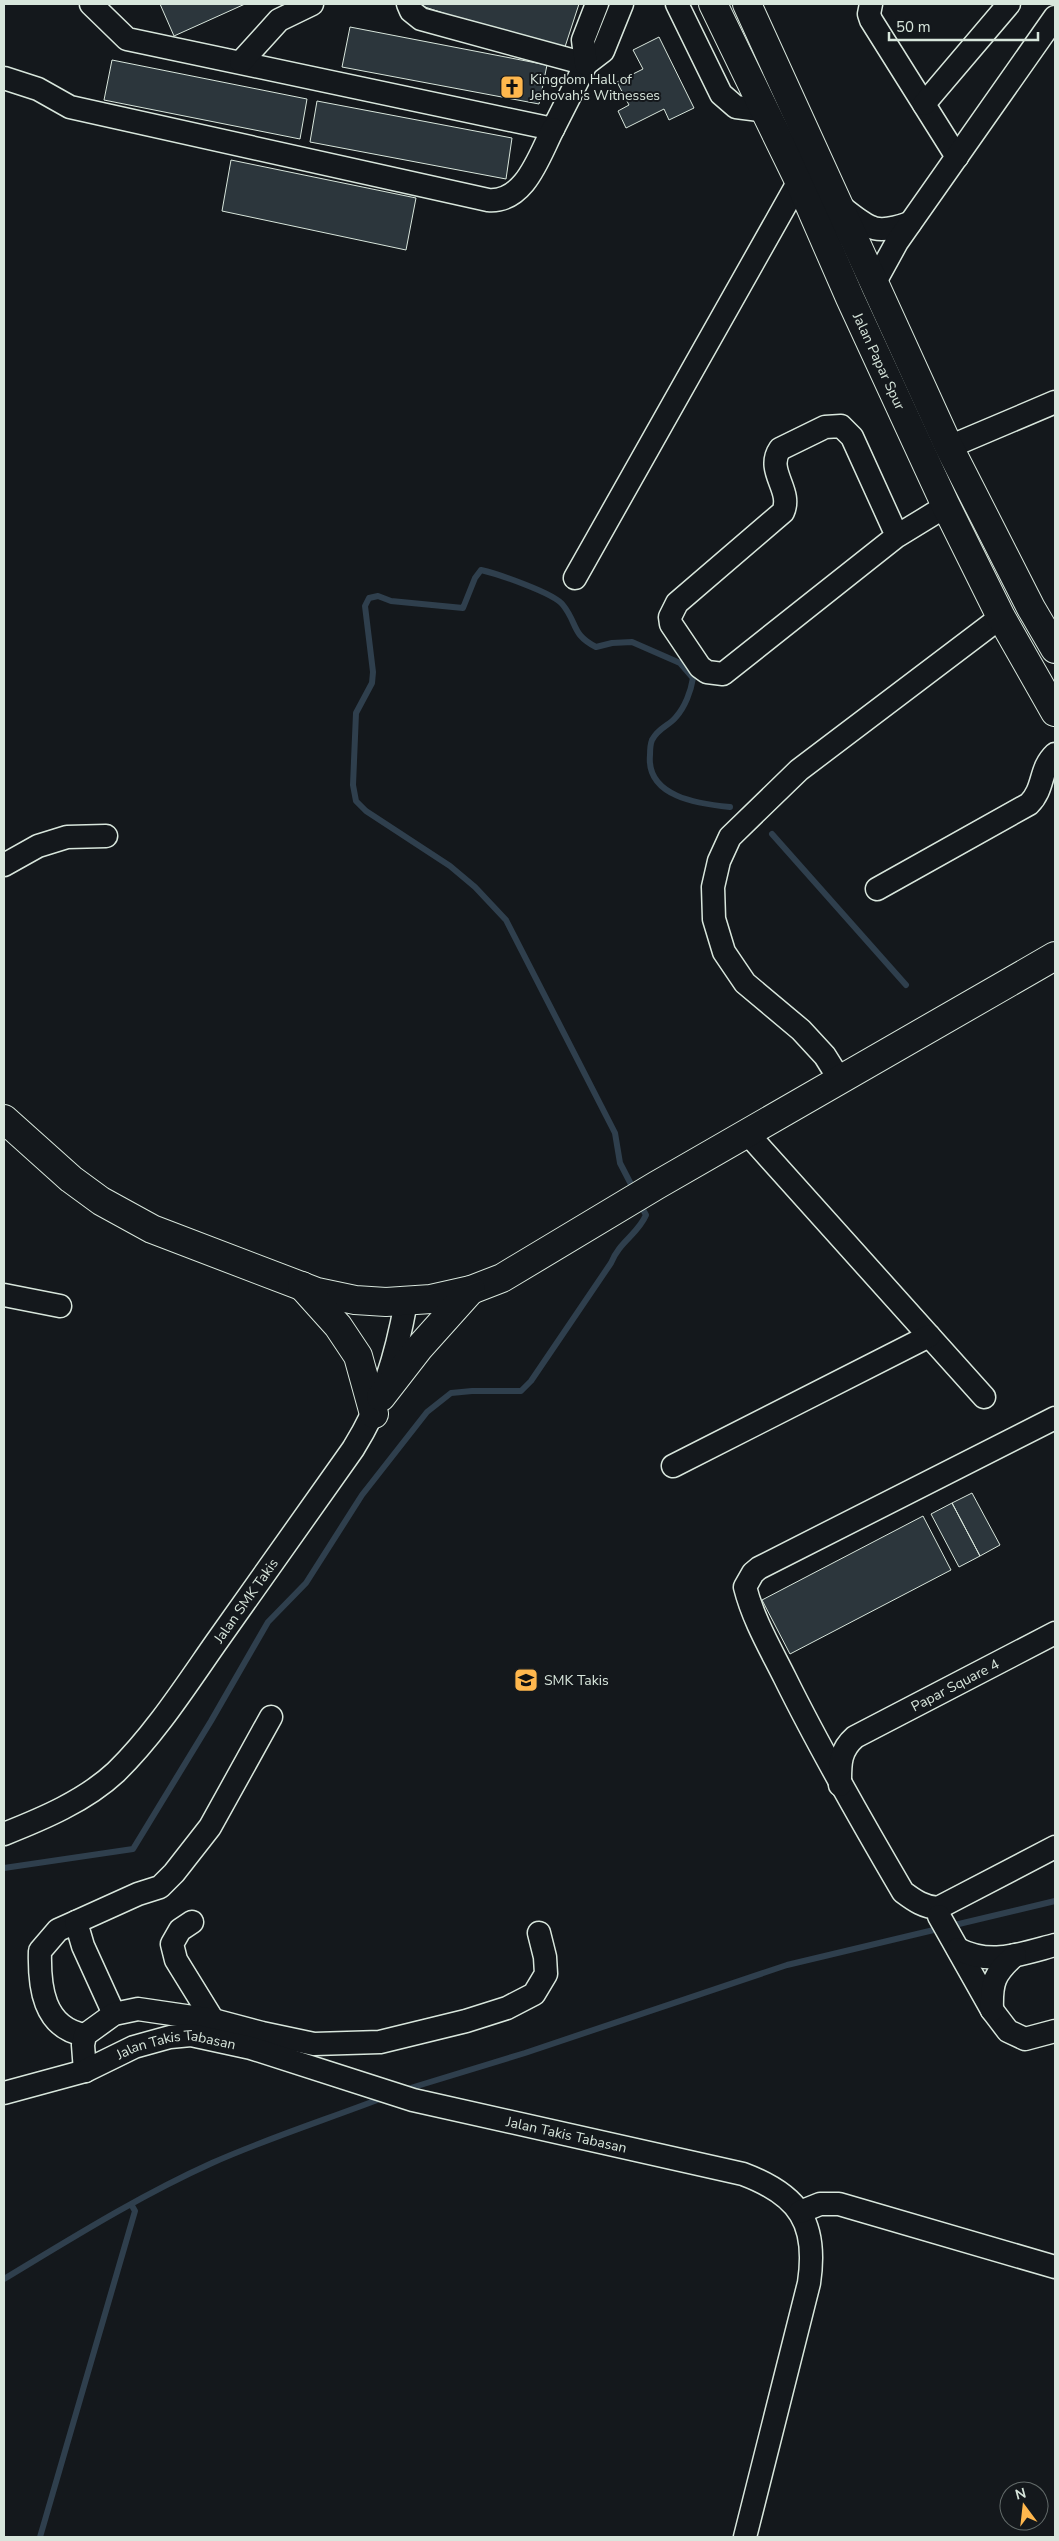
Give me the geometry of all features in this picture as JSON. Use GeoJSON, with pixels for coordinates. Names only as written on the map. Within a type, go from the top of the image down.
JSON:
{"type":"FeatureCollection","features":[{"type":"Feature","properties":{"kind":"main road","name":"Jalan Papar Spur"},"geometry":{"type":"LineString","coordinates":[[713,4],[799,181],[850,298],[946,506],[1001,617],[1055,712]]}},
{"type":"Feature","properties":{"kind":"main road","name":"Jalan Papar Spur"},"geometry":{"type":"LineString","coordinates":[[747,4],[876,282],[949,447],[1031,608],[1055,649]]}},
{"type":"Feature","properties":{"kind":"main road"},"geometry":{"type":"LineString","coordinates":[[4,1119],[71,1179],[101,1201],[152,1228],[318,1292],[355,1300],[406,1302],[471,1290],[502,1278],[657,1185],[1055,956]]}},
{"type":"Feature","properties":{"kind":"main road"},"geometry":{"type":"LineString","coordinates":[[302,1286],[338,1326],[358,1356],[378,1406]]}},
{"type":"Feature","properties":{"kind":"main road"},"geometry":{"type":"LineString","coordinates":[[378,1406],[424,1342],[471,1290]]}},
{"type":"Feature","properties":{"kind":"street"},"geometry":{"type":"LineString","coordinates":[[91,4],[127,39],[553,129]]}},
{"type":"Feature","properties":{"kind":"street"},"geometry":{"type":"LineString","coordinates":[[241,62],[279,20],[312,4]]}},
{"type":"Feature","properties":{"kind":"street"},"geometry":{"type":"LineString","coordinates":[[408,4],[410,12],[421,20],[586,64]]}},
{"type":"Feature","properties":{"kind":"street"},"geometry":{"type":"LineString","coordinates":[[586,64],[583,40],[597,4]]}},
{"type":"Feature","properties":{"kind":"street"},"geometry":{"type":"LineString","coordinates":[[4,78],[38,89],[70,107],[488,200],[504,199],[517,191],[526,179],[586,64],[603,51],[622,4]]}},
{"type":"Feature","properties":{"kind":"street"},"geometry":{"type":"LineString","coordinates":[[677,4],[721,94],[736,107],[766,111]]}},
{"type":"Feature","properties":{"kind":"street"},"geometry":{"type":"LineString","coordinates":[[871,4],[869,14],[871,20],[957,157]]}},
{"type":"Feature","properties":{"kind":"street"},"geometry":{"type":"LineString","coordinates":[[924,104],[1009,4]]}},
{"type":"Feature","properties":{"kind":"street"},"geometry":{"type":"LineString","coordinates":[[876,282],[888,256],[910,223],[1055,17]]}},
{"type":"Feature","properties":{"kind":"street"},"geometry":{"type":"LineString","coordinates":[[574,578],[799,181]]}},
{"type":"Feature","properties":{"kind":"street"},"geometry":{"type":"LineString","coordinates":[[839,205],[864,224],[878,230],[894,229],[910,223]]}},
{"type":"Feature","properties":{"kind":"street"},"geometry":{"type":"LineString","coordinates":[[949,447],[1055,402]]}},
{"type":"Feature","properties":{"kind":"street"},"geometry":{"type":"LineString","coordinates":[[897,536],[852,437],[841,426],[824,427],[780,449],[774,464],[786,500],[783,512],[677,603],[670,617],[671,624],[700,667],[715,675],[723,674],[897,536],[946,506]]}},
{"type":"Feature","properties":{"kind":"street"},"geometry":{"type":"LineString","coordinates":[[840,1080],[825,1056],[801,1030],[745,983],[724,952],[714,920],[713,887],[719,861],[730,837],[799,770],[1001,617]]}},
{"type":"Feature","properties":{"kind":"street"},"geometry":{"type":"LineString","coordinates":[[877,889],[1028,804],[1037,795],[1048,761],[1055,754]]}},
{"type":"Feature","properties":{"kind":"street"},"geometry":{"type":"LineString","coordinates":[[4,865],[38,846],[67,837],[106,836]]}},
{"type":"Feature","properties":{"kind":"street"},"geometry":{"type":"LineString","coordinates":[[747,1134],[984,1397]]}},
{"type":"Feature","properties":{"kind":"street"},"geometry":{"type":"LineString","coordinates":[[4,1295],[60,1306]]}},
{"type":"Feature","properties":{"kind":"street","name":"Jalan SMK Takis"},"geometry":{"type":"LineString","coordinates":[[4,1834],[62,1809],[92,1791],[115,1773],[143,1742],[185,1687],[336,1473],[378,1406],[396,1354],[406,1302]]}},
{"type":"Feature","properties":{"kind":"street"},"geometry":{"type":"LineString","coordinates":[[673,1466],[929,1336]]}},
{"type":"Feature","properties":{"kind":"street"},"geometry":{"type":"LineString","coordinates":[[1055,1418],[753,1573],[745,1587],[757,1621],[806,1722],[840,1786],[904,1892],[927,1907],[946,1928],[985,1958],[1015,1955],[1055,1945]]}},
{"type":"Feature","properties":{"kind":"street","name":"Papar Square 4"},"geometry":{"type":"LineString","coordinates":[[840,1786],[840,1758],[847,1744],[855,1737],[1055,1632]]}},
{"type":"Feature","properties":{"kind":"street"},"geometry":{"type":"LineString","coordinates":[[271,1716],[210,1827],[174,1873],[160,1887],[138,1894],[58,1930],[40,1951],[39,1975],[44,2003],[70,2032],[85,2034],[114,2014],[138,2009],[212,2020],[262,2034],[323,2044],[380,2042],[466,2021],[507,2008],[534,1994],[546,1974],[545,1957],[539,1933]]}},
{"type":"Feature","properties":{"kind":"street","name":"Papar Square 4"},"geometry":{"type":"LineString","coordinates":[[806,1722],[829,1736],[855,1737]]}},
{"type":"Feature","properties":{"kind":"street"},"geometry":{"type":"LineString","coordinates":[[946,1928],[1055,1847]]}},
{"type":"Feature","properties":{"kind":"street"},"geometry":{"type":"LineString","coordinates":[[76,1922],[83,1946],[114,2014]]}},
{"type":"Feature","properties":{"kind":"street"},"geometry":{"type":"LineString","coordinates":[[192,1922],[180,1930],[172,1944],[176,1960],[212,2020]]}},
{"type":"Feature","properties":{"kind":"street"},"geometry":{"type":"LineString","coordinates":[[946,1928],[992,2010],[1008,2031],[1026,2039],[1055,2031]]}},
{"type":"Feature","properties":{"kind":"street"},"geometry":{"type":"LineString","coordinates":[[992,2010],[991,1995],[996,1974],[1015,1955]]}},
{"type":"Feature","properties":{"kind":"street"},"geometry":{"type":"LineString","coordinates":[[85,2034],[83,2045],[85,2071]]}},
{"type":"Feature","properties":{"kind":"street","name":"Jalan Takis Tabasan"},"geometry":{"type":"LineString","coordinates":[[4,2093],[85,2071],[134,2047],[170,2037],[191,2035],[250,2048],[414,2100],[743,2174],[764,2182],[784,2195],[800,2212],[809,2232],[812,2259],[808,2282],[745,2537]]}},
{"type":"Feature","properties":{"kind":"street"},"geometry":{"type":"LineString","coordinates":[[800,2212],[820,2204],[839,2204],[1055,2268]]}},
{"type":"Feature","properties":{"kind":"building"},"geometry":{"type":"Polygon","coordinates":[[[160,4],[245,4],[174,36],[160,4]]]}},
{"type":"Feature","properties":{"kind":"building"},"geometry":{"type":"Polygon","coordinates":[[[416,4],[579,4],[563,53],[416,4]]]}},
{"type":"Feature","properties":{"kind":"building"},"geometry":{"type":"Polygon","coordinates":[[[350,27],[547,65],[539,104],[342,67],[350,27]]]}},
{"type":"Feature","properties":{"kind":"building"},"geometry":{"type":"Polygon","coordinates":[[[659,37],[694,108],[669,120],[664,109],[626,128],[618,111],[629,105],[617,82],[643,69],[633,50],[659,37]]]}},
{"type":"Feature","properties":{"kind":"building"},"geometry":{"type":"Polygon","coordinates":[[[112,60],[307,99],[300,139],[104,100],[112,60]]]}},
{"type":"Feature","properties":{"kind":"building"},"geometry":{"type":"Polygon","coordinates":[[[317,101],[512,138],[506,179],[310,142],[317,101]]]}},
{"type":"Feature","properties":{"kind":"building"},"geometry":{"type":"Polygon","coordinates":[[[231,160],[416,198],[406,250],[222,211],[231,160]]]}},
{"type":"Feature","properties":{"kind":"building"},"geometry":{"type":"Polygon","coordinates":[[[972,1493],[1000,1545],[980,1556],[952,1503],[972,1493]]]}},
{"type":"Feature","properties":{"kind":"building"},"geometry":{"type":"Polygon","coordinates":[[[952,1503],[980,1556],[959,1567],[931,1514],[952,1503]]]}},
{"type":"Feature","properties":{"kind":"building"},"geometry":{"type":"Polygon","coordinates":[[[923,1516],[951,1570],[790,1654],[762,1600],[923,1516]]]}},
{"type":"Feature","properties":{"kind":"waterway"},"geometry":{"type":"LineString","coordinates":[[635,1192],[620,1163],[615,1133],[506,920],[475,887],[450,866],[366,811],[356,801],[353,785],[356,713],[372,683],[373,672],[365,606],[369,598],[378,596],[391,601],[463,608],[475,578],[481,570],[525,584],[558,600],[568,612],[582,638],[596,647],[612,643],[632,642],[680,663],[693,678],[691,688],[685,704],[679,713],[652,740],[650,746],[651,769],[656,780],[665,789],[677,796],[704,804],[730,807]]}},
{"type":"Feature","properties":{"kind":"waterway"},"geometry":{"type":"LineString","coordinates":[[772,834],[906,985]]}},
{"type":"Feature","properties":{"kind":"waterway"},"geometry":{"type":"LineString","coordinates":[[4,1868],[133,1849],[211,1721],[268,1622],[306,1583],[362,1495],[427,1412],[451,1393],[521,1391],[531,1381],[619,1249],[643,1222],[646,1215],[640,1204]]}},
{"type":"Feature","properties":{"kind":"waterway"},"geometry":{"type":"LineString","coordinates":[[404,2090],[525,2053],[787,1965],[1055,1901]]}},
{"type":"Feature","properties":{"kind":"waterway"},"geometry":{"type":"LineString","coordinates":[[4,2279],[106,2218],[158,2189],[212,2163],[385,2097]]}},
{"type":"Feature","properties":{"kind":"waterway"},"geometry":{"type":"LineString","coordinates":[[40,2537],[135,2211],[131,2204]]}},
{"type":"Feature","properties":{"kind":"place","name":"Kingdom Hall of Jehovah's Witnesses"},"geometry":{"type":"Point","coordinates":[512,87]}},
{"type":"Feature","properties":{"kind":"place","name":"SMK Takis"},"geometry":{"type":"Point","coordinates":[526,1680]}}]}
